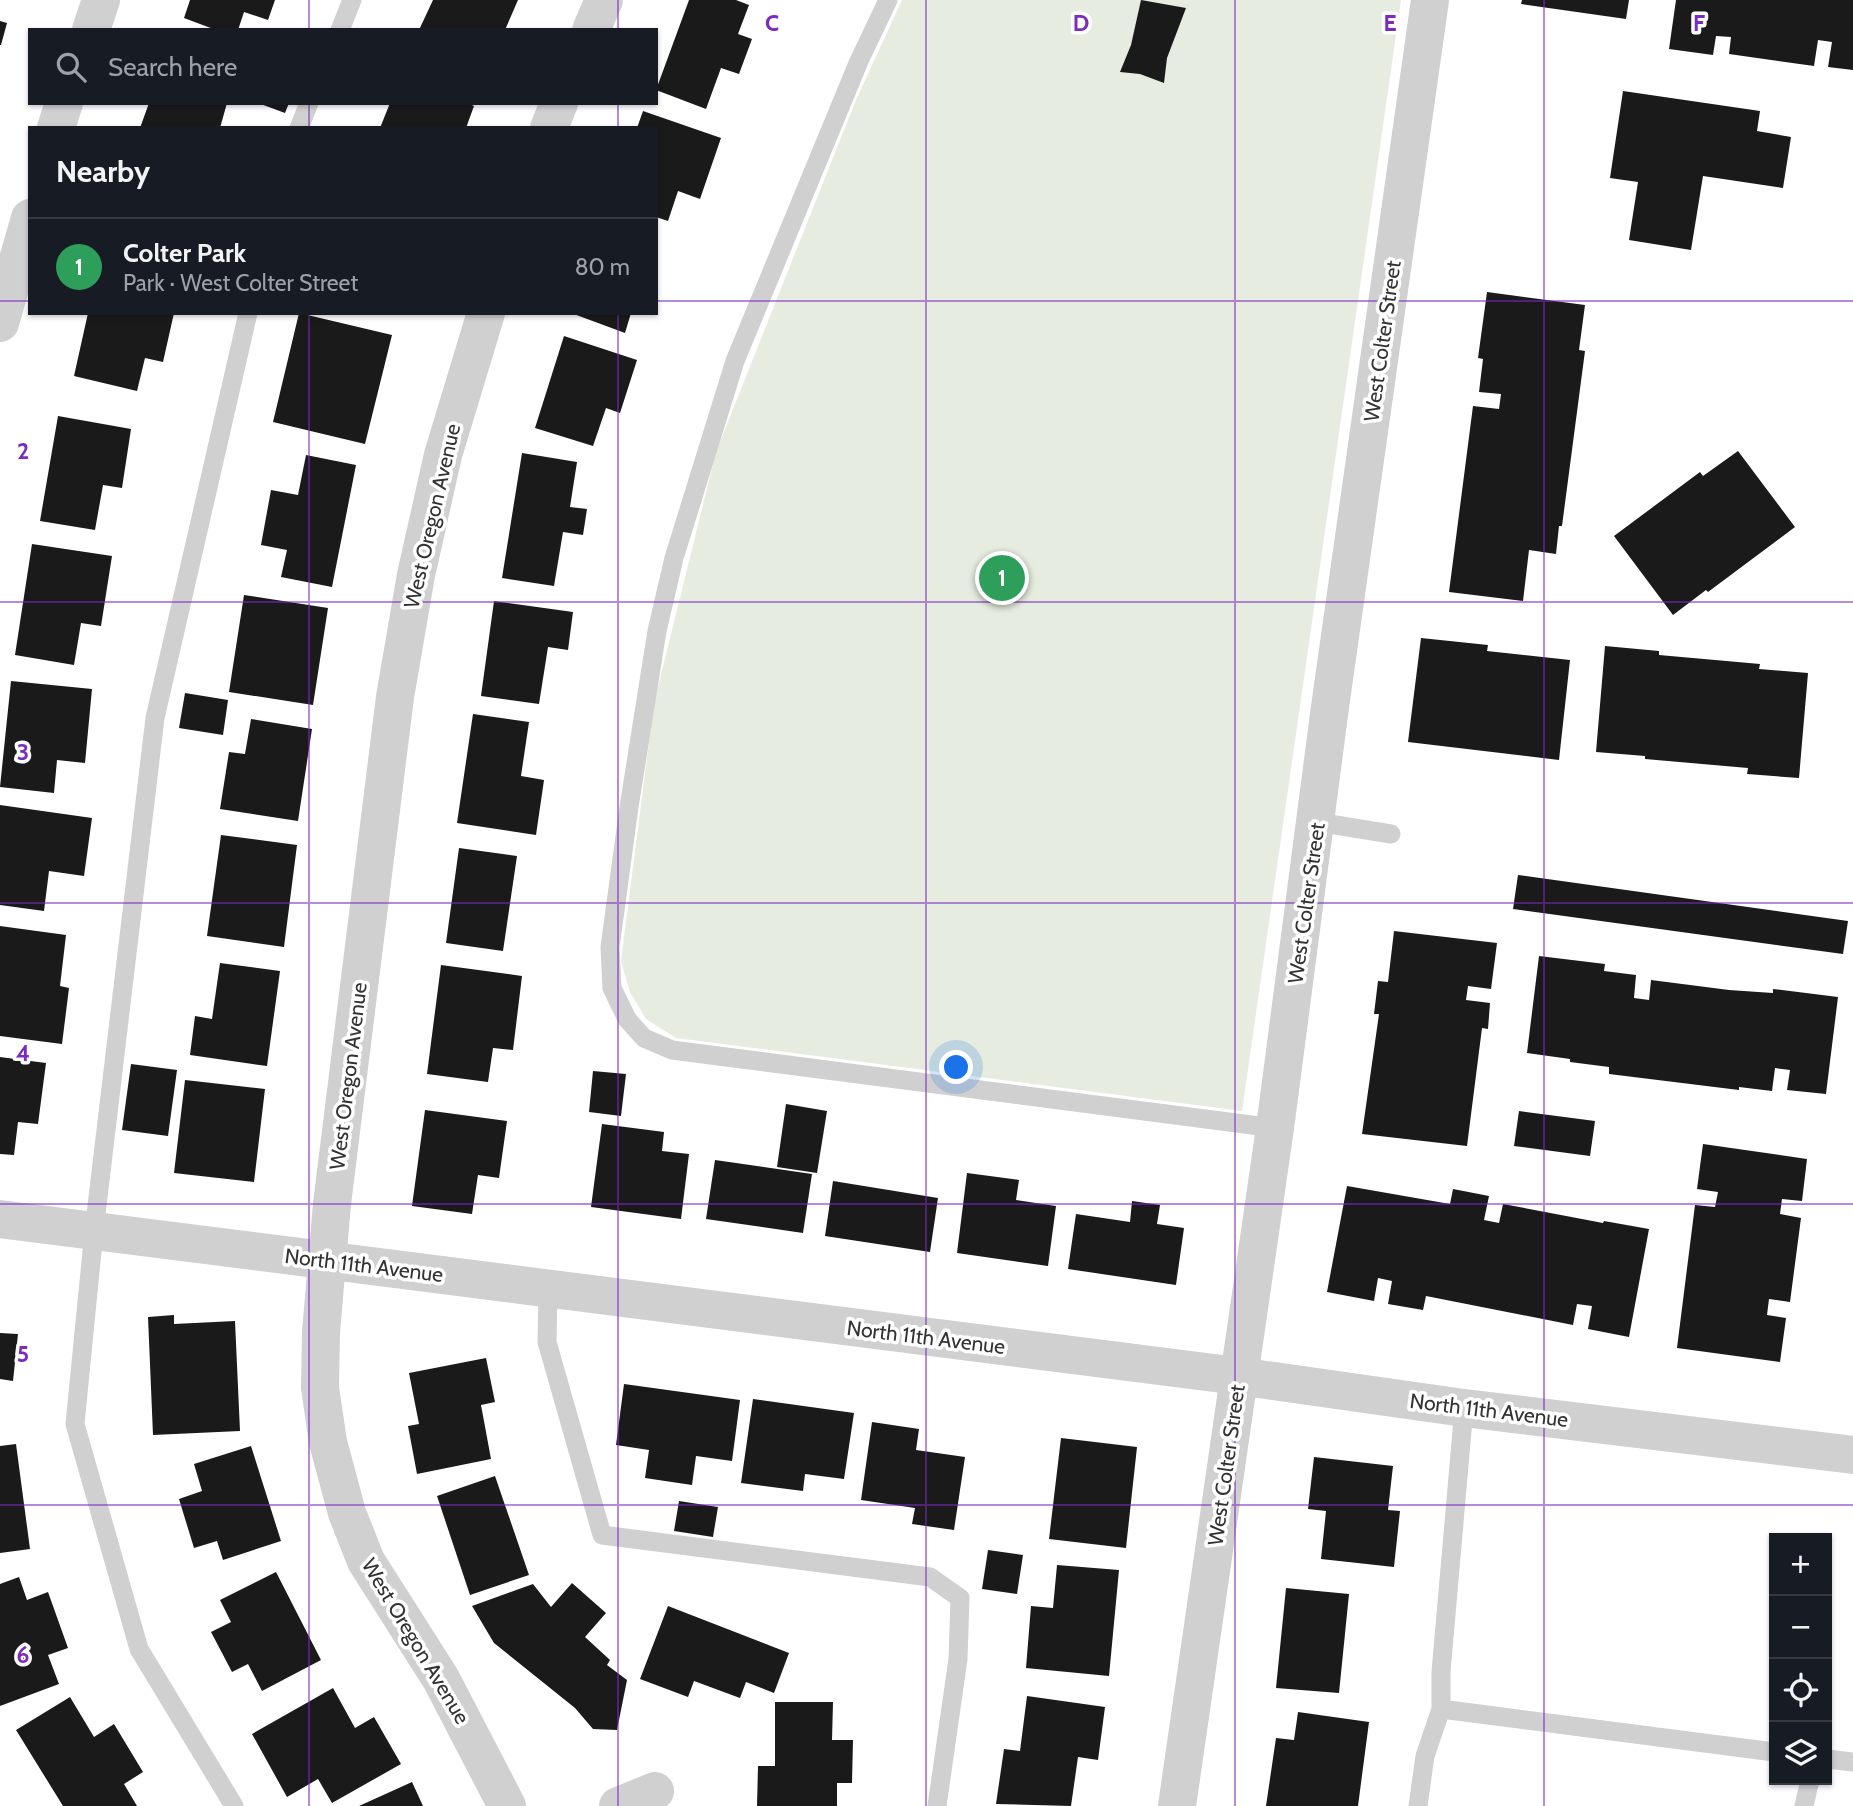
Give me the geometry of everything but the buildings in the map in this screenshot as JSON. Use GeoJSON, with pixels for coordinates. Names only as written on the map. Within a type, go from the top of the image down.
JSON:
{"type":"FeatureCollection","features":[{"type":"Feature","properties":{"kind":"street"},"geometry":{"type":"LineString","coordinates":[[91,28],[101,0]]}},
{"type":"Feature","properties":{"kind":"street"},"geometry":{"type":"LineString","coordinates":[[592,28],[604,0]]}},
{"type":"Feature","properties":{"kind":"street","name":"West Colter Street"},"geometry":{"type":"LineString","coordinates":[[1177,1806],[1275,1128],[1317,822],[1330,706],[1430,0]]}},
{"type":"Feature","properties":{"kind":"street"},"geometry":{"type":"LineString","coordinates":[[57,126],[63,105]]}},
{"type":"Feature","properties":{"kind":"street"},"geometry":{"type":"LineString","coordinates":[[551,126],[558,105]]}},
{"type":"Feature","properties":{"kind":"street"},"geometry":{"type":"LineString","coordinates":[[0,323],[28,225]]}},
{"type":"Feature","properties":{"kind":"street","name":"West Oregon Avenue"},"geometry":{"type":"LineString","coordinates":[[485,315],[443,455],[416,575],[382,799],[327,1260],[320,1388],[328,1442],[347,1513],[366,1560],[441,1679],[507,1806]]}},
{"type":"Feature","properties":{"kind":"street","name":"North 11th Avenue"},"geometry":{"type":"LineString","coordinates":[[0,1219],[1464,1408],[1853,1455]]}},
{"type":"Feature","properties":{"kind":"street"},"geometry":{"type":"LineString","coordinates":[[618,1806],[655,1791]]}},
{"type":"Feature","properties":{"kind":"lane"},"geometry":{"type":"LineString","coordinates":[[341,28],[352,0]]}},
{"type":"Feature","properties":{"kind":"lane"},"geometry":{"type":"LineString","coordinates":[[888,0],[859,61],[735,361],[674,558],[657,631],[629,807],[610,947],[612,988],[627,1019],[644,1038],[672,1050],[1275,1128]]}},
{"type":"Feature","properties":{"kind":"lane"},"geometry":{"type":"LineString","coordinates":[[300,126],[308,105]]}},
{"type":"Feature","properties":{"kind":"lane"},"geometry":{"type":"LineString","coordinates":[[234,1806],[139,1649],[75,1424],[94,1231],[155,718],[248,315]]}},
{"type":"Feature","properties":{"kind":"lane"},"geometry":{"type":"LineString","coordinates":[[1317,822],[1391,834]]}},
{"type":"Feature","properties":{"kind":"lane"},"geometry":{"type":"LineString","coordinates":[[548,1290],[547,1342],[602,1535],[930,1577],[960,1598],[958,1659],[937,1806]]}},
{"type":"Feature","properties":{"kind":"lane"},"geometry":{"type":"LineString","coordinates":[[1418,1806],[1425,1756],[1441,1709],[1441,1672],[1464,1408]]}},
{"type":"Feature","properties":{"kind":"lane"},"geometry":{"type":"LineString","coordinates":[[1441,1709],[1769,1751]]}},
{"type":"Feature","properties":{"kind":"lane"},"geometry":{"type":"LineString","coordinates":[[1832,1760],[1853,1762]]}},
{"type":"Feature","properties":{"kind":"lane"},"geometry":{"type":"LineString","coordinates":[[1804,1806],[1809,1785]]}},
{"type":"Feature","properties":{"kind":"shaded area"},"geometry":{"type":"Polygon","coordinates":[[[902,0],[1401,0],[1242,1111],[676,1038],[646,1019],[630,992],[621,961],[654,703],[716,452],[856,100],[902,0]]]}},
{"type":"Feature","properties":{"kind":"place","name":"Colter Park"},"geometry":{"type":"Point","coordinates":[1002,578]}}]}
